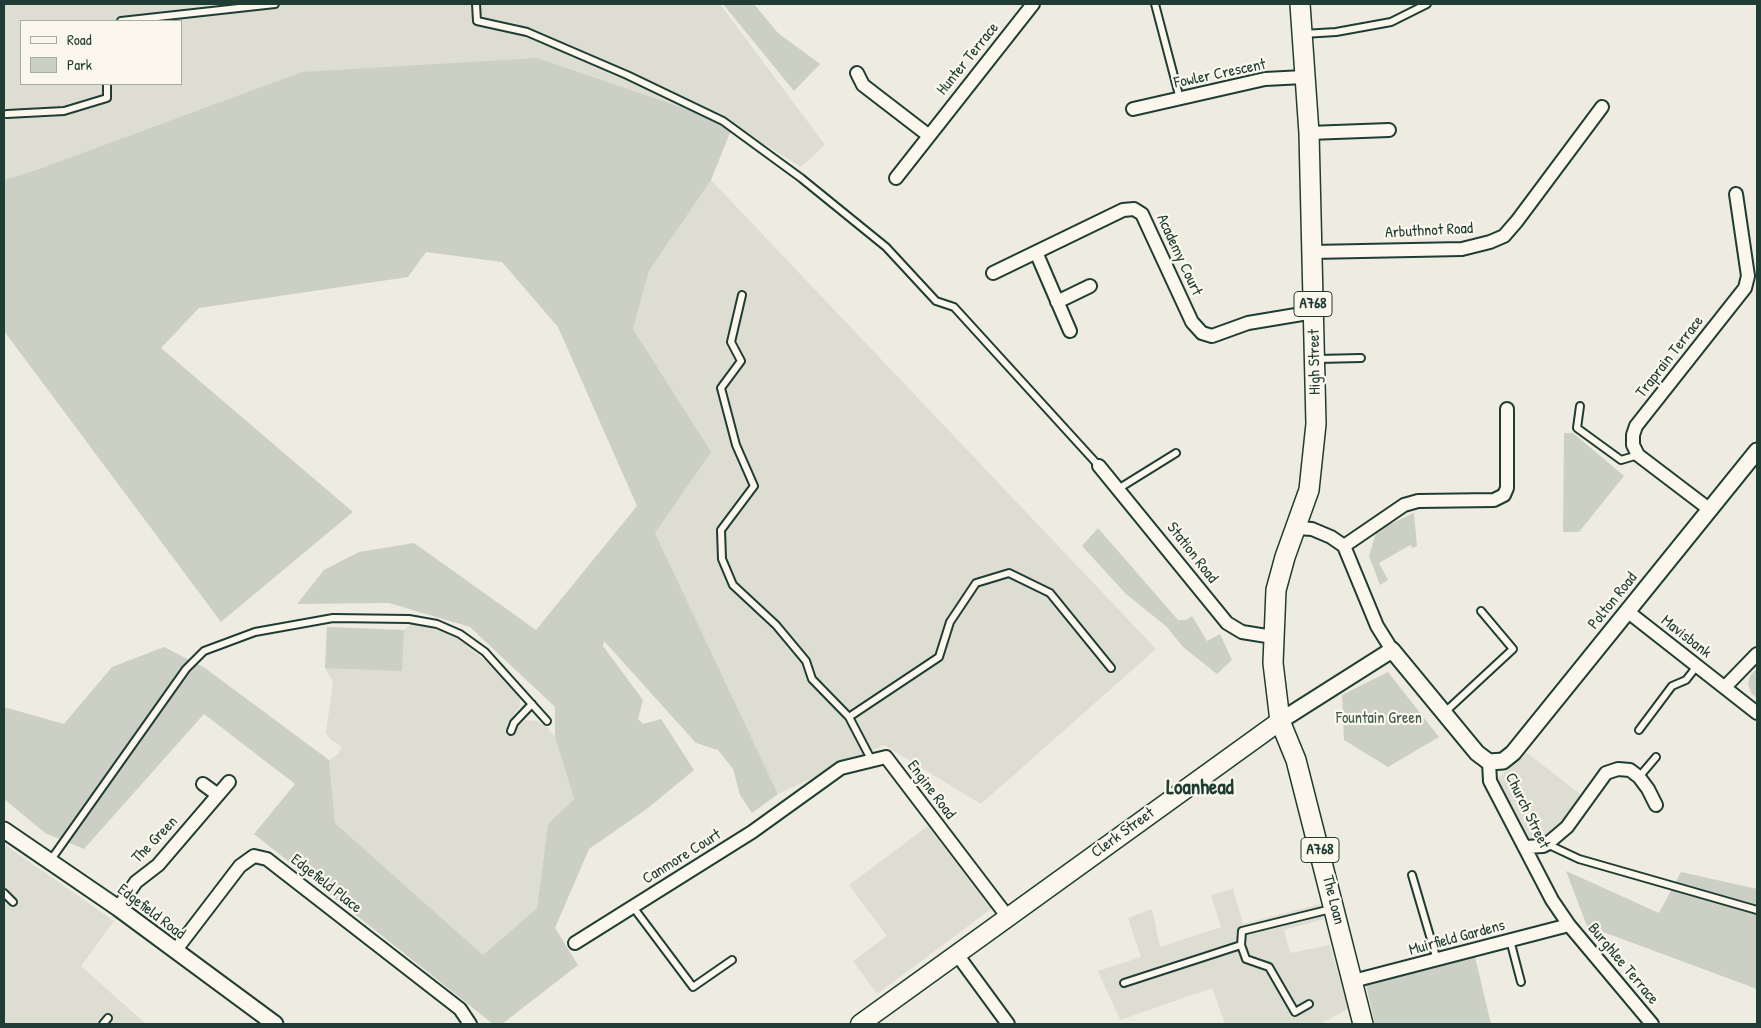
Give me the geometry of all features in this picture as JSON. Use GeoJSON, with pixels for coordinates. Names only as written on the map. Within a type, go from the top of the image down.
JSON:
{"type":"FeatureCollection","features":[{"type":"Feature","properties":{"kind":"main road","name":"A768"},"geometry":{"type":"LineString","coordinates":[[1300,4],[1304,77]]}},
{"type":"Feature","properties":{"kind":"main road","name":"High Street"},"geometry":{"type":"LineString","coordinates":[[1280,721],[1272,663],[1276,590],[1309,490],[1316,424],[1316,359],[1309,133],[1304,77]]}},
{"type":"Feature","properties":{"kind":"main road","name":"The Loan"},"geometry":{"type":"LineString","coordinates":[[1280,721],[1296,760],[1363,1024]]}},
{"type":"Feature","properties":{"kind":"main road","name":"Clerk Street"},"geometry":{"type":"LineString","coordinates":[[860,1024],[1007,916],[1280,721]]}},
{"type":"Feature","properties":{"kind":"street","name":"Hunter Terrace"},"geometry":{"type":"LineString","coordinates":[[896,178],[1033,4]]}},
{"type":"Feature","properties":{"kind":"street"},"geometry":{"type":"LineString","coordinates":[[857,73],[864,85],[928,135]]}},
{"type":"Feature","properties":{"kind":"street","name":"Fowler Crescent"},"geometry":{"type":"LineString","coordinates":[[1140,105],[1180,99],[1265,79],[1304,77]]}},
{"type":"Feature","properties":{"kind":"street","name":"Arbuthnot Road"},"geometry":{"type":"LineString","coordinates":[[1312,252],[1462,249],[1490,242],[1504,236],[1602,107]]}},
{"type":"Feature","properties":{"kind":"street"},"geometry":{"type":"LineString","coordinates":[[1309,133],[1390,130]]}},
{"type":"Feature","properties":{"kind":"street","name":"Traprain Terrace"},"geometry":{"type":"LineString","coordinates":[[1638,455],[1633,445],[1636,426],[1745,288],[1748,276],[1736,194]]}},
{"type":"Feature","properties":{"kind":"street","name":"Academy Court"},"geometry":{"type":"LineString","coordinates":[[993,272],[1123,210],[1134,209],[1142,214],[1192,322],[1202,333],[1212,336],[1248,323],[1314,312]]}},
{"type":"Feature","properties":{"kind":"street"},"geometry":{"type":"LineString","coordinates":[[1036,252],[1070,331]]}},
{"type":"Feature","properties":{"kind":"street"},"geometry":{"type":"LineString","coordinates":[[1057,302],[1090,286]]}},
{"type":"Feature","properties":{"kind":"street"},"geometry":{"type":"LineString","coordinates":[[1344,546],[1404,505],[1418,500],[1494,500],[1504,495],[1507,488],[1507,409]]}},
{"type":"Feature","properties":{"kind":"street","name":"Polton Road"},"geometry":{"type":"LineString","coordinates":[[1489,762],[1503,761],[1513,754],[1757,451]]}},
{"type":"Feature","properties":{"kind":"street"},"geometry":{"type":"LineString","coordinates":[[1638,455],[1709,510]]}},
{"type":"Feature","properties":{"kind":"street","name":"Station Road"},"geometry":{"type":"LineString","coordinates":[[1099,466],[1227,623],[1242,632],[1274,637]]}},
{"type":"Feature","properties":{"kind":"street"},"geometry":{"type":"LineString","coordinates":[[1296,528],[1312,529],[1331,537],[1344,546],[1377,626],[1392,650]]}},
{"type":"Feature","properties":{"kind":"street","name":"Mavisbank"},"geometry":{"type":"LineString","coordinates":[[1627,611],[1757,713]]}},
{"type":"Feature","properties":{"kind":"street","name":"Church Street"},"geometry":{"type":"LineString","coordinates":[[1392,650],[1477,753],[1489,762],[1490,781],[1552,900],[1569,925]]}},
{"type":"Feature","properties":{"kind":"street","name":"Clerk Street"},"geometry":{"type":"LineString","coordinates":[[1280,721],[1392,650]]}},
{"type":"Feature","properties":{"kind":"street"},"geometry":{"type":"LineString","coordinates":[[1725,688],[1757,654]]}},
{"type":"Feature","properties":{"kind":"street","name":"Engine Road"},"geometry":{"type":"LineString","coordinates":[[804,796],[841,768],[886,757],[1007,916]]}},
{"type":"Feature","properties":{"kind":"street"},"geometry":{"type":"LineString","coordinates":[[1527,852],[1547,844],[1567,827],[1606,774],[1618,769],[1630,770],[1638,777],[1648,788],[1656,805]]}},
{"type":"Feature","properties":{"kind":"street","name":"The Green"},"geometry":{"type":"LineString","coordinates":[[118,908],[136,882],[158,865],[229,782]]}},
{"type":"Feature","properties":{"kind":"street"},"geometry":{"type":"LineString","coordinates":[[203,784],[218,795]]}},
{"type":"Feature","properties":{"kind":"street","name":"Canmore Court"},"geometry":{"type":"LineString","coordinates":[[575,943],[752,832],[804,796]]}},
{"type":"Feature","properties":{"kind":"street","name":"Edgefield Road"},"geometry":{"type":"LineString","coordinates":[[4,830],[118,908],[274,1024]]}},
{"type":"Feature","properties":{"kind":"street","name":"Edgefield Place"},"geometry":{"type":"LineString","coordinates":[[174,951],[240,866],[254,856],[267,859],[460,1010],[470,1024]]}},
{"type":"Feature","properties":{"kind":"street","name":"Muirfield Gardens"},"geometry":{"type":"LineString","coordinates":[[1353,981],[1569,925]]}},
{"type":"Feature","properties":{"kind":"street","name":"Burghlee Terrace"},"geometry":{"type":"LineString","coordinates":[[1569,925],[1652,1024]]}},
{"type":"Feature","properties":{"kind":"street"},"geometry":{"type":"LineString","coordinates":[[956,953],[1003,1022]]}},
{"type":"Feature","properties":{"kind":"lane"},"geometry":{"type":"LineString","coordinates":[[131,20],[275,4]]}},
{"type":"Feature","properties":{"kind":"lane"},"geometry":{"type":"LineString","coordinates":[[476,4],[478,21],[527,32],[627,75],[723,120],[802,178],[886,247],[936,301],[954,307],[1099,466]]}},
{"type":"Feature","properties":{"kind":"lane"},"geometry":{"type":"LineString","coordinates":[[1155,4],[1180,99]]}},
{"type":"Feature","properties":{"kind":"lane"},"geometry":{"type":"LineString","coordinates":[[1302,34],[1336,32],[1391,22],[1427,4]]}},
{"type":"Feature","properties":{"kind":"lane"},"geometry":{"type":"LineString","coordinates":[[7,114],[64,111],[106,98],[107,85]]}},
{"type":"Feature","properties":{"kind":"lane"},"geometry":{"type":"LineString","coordinates":[[742,295],[731,342],[741,361],[720,388],[736,445],[754,486],[721,530],[722,559],[733,586],[776,625],[806,661],[812,679],[849,717],[872,761]]}},
{"type":"Feature","properties":{"kind":"lane"},"geometry":{"type":"LineString","coordinates":[[1316,359],[1361,358]]}},
{"type":"Feature","properties":{"kind":"lane"},"geometry":{"type":"LineString","coordinates":[[1580,406],[1577,428],[1621,460],[1638,455]]}},
{"type":"Feature","properties":{"kind":"lane"},"geometry":{"type":"LineString","coordinates":[[1118,488],[1176,453]]}},
{"type":"Feature","properties":{"kind":"lane"},"geometry":{"type":"LineString","coordinates":[[849,717],[938,658],[950,622],[976,583],[1009,573],[1050,593],[1110,668]]}},
{"type":"Feature","properties":{"kind":"lane"},"geometry":{"type":"LineString","coordinates":[[1445,712],[1513,649],[1482,611]]}},
{"type":"Feature","properties":{"kind":"lane"},"geometry":{"type":"LineString","coordinates":[[50,861],[186,669],[204,651],[255,632],[333,618],[408,619],[437,624],[460,634],[485,652],[547,721]]}},
{"type":"Feature","properties":{"kind":"lane"},"geometry":{"type":"LineString","coordinates":[[1639,730],[1672,686],[1686,680],[1697,666]]}},
{"type":"Feature","properties":{"kind":"lane"},"geometry":{"type":"LineString","coordinates":[[511,731],[514,724],[532,704]]}},
{"type":"Feature","properties":{"kind":"lane"},"geometry":{"type":"LineString","coordinates":[[1638,777],[1656,757]]}},
{"type":"Feature","properties":{"kind":"lane"},"geometry":{"type":"LineString","coordinates":[[1547,844],[1579,859],[1757,910]]}},
{"type":"Feature","properties":{"kind":"lane"},"geometry":{"type":"LineString","coordinates":[[1412,875],[1437,960]]}},
{"type":"Feature","properties":{"kind":"lane"},"geometry":{"type":"LineString","coordinates":[[4,893],[13,902]]}},
{"type":"Feature","properties":{"kind":"lane"},"geometry":{"type":"LineString","coordinates":[[633,907],[693,987],[732,960]]}},
{"type":"Feature","properties":{"kind":"lane"},"geometry":{"type":"LineString","coordinates":[[1309,1004],[1295,1012],[1269,967],[1246,959],[1241,945],[1242,932],[1335,908]]}},
{"type":"Feature","properties":{"kind":"lane"},"geometry":{"type":"LineString","coordinates":[[1510,940],[1521,982]]}},
{"type":"Feature","properties":{"kind":"lane"},"geometry":{"type":"LineString","coordinates":[[1124,983],[1241,945]]}},
{"type":"Feature","properties":{"kind":"lane"},"geometry":{"type":"LineString","coordinates":[[103,1024],[108,1018]]}},
{"type":"Feature","properties":{"kind":"shaded area"},"geometry":{"type":"Polygon","coordinates":[[[4,4],[720,4],[825,145],[801,167],[733,125],[45,167],[4,180],[4,4]]]}},
{"type":"Feature","properties":{"kind":"shaded area"},"geometry":{"type":"Polygon","coordinates":[[[711,180],[1156,649],[981,804],[884,745],[778,794],[655,533],[710,452],[633,329],[649,271],[711,180]]]}},
{"type":"Feature","properties":{"kind":"shaded area"},"geometry":{"type":"Polygon","coordinates":[[[412,624],[441,631],[459,640],[500,672],[520,699],[520,706],[508,723],[507,731],[515,732],[517,726],[526,720],[537,721],[547,727],[555,737],[574,799],[548,824],[537,908],[483,955],[335,823],[329,760],[337,755],[342,747],[331,740],[326,733],[333,682],[325,668],[327,627],[404,630],[412,624]]]}},
{"type":"Feature","properties":{"kind":"shaded area"},"geometry":{"type":"Polygon","coordinates":[[[1527,753],[1584,797],[1566,820],[1545,838],[1527,840],[1496,780],[1527,753]]]}},
{"type":"Feature","properties":{"kind":"shaded area"},"geometry":{"type":"Polygon","coordinates":[[[928,826],[991,909],[877,994],[853,961],[887,936],[849,885],[928,826]]]}},
{"type":"Feature","properties":{"kind":"shaded area"},"geometry":{"type":"Polygon","coordinates":[[[4,844],[114,921],[81,966],[146,1024],[4,1024],[4,844]]]}},
{"type":"Feature","properties":{"kind":"shaded area"},"geometry":{"type":"Polygon","coordinates":[[[1233,889],[1243,924],[1320,904],[1324,919],[1284,930],[1290,953],[1330,945],[1348,1009],[1320,1024],[1225,1024],[1212,988],[1120,1020],[1098,971],[1141,957],[1128,918],[1152,909],[1160,947],[1221,927],[1211,895],[1233,889]]]}},
{"type":"Feature","properties":{"kind":"green space"},"geometry":{"type":"Polygon","coordinates":[[[723,4],[754,4],[778,33],[820,64],[794,91],[723,4]]]}},
{"type":"Feature","properties":{"kind":"green space"},"geometry":{"type":"Polygon","coordinates":[[[537,58],[733,125],[711,180],[649,271],[633,329],[711,452],[655,533],[778,794],[752,813],[740,795],[733,769],[718,750],[696,743],[604,641],[603,646],[643,700],[638,719],[643,724],[661,719],[694,770],[648,808],[589,849],[555,928],[578,965],[502,1024],[493,1024],[254,834],[295,784],[204,714],[84,849],[45,833],[4,799],[4,707],[64,724],[112,667],[164,647],[205,668],[329,760],[335,823],[483,955],[537,908],[548,824],[574,799],[555,737],[555,707],[470,627],[389,603],[297,604],[324,570],[359,552],[414,543],[536,630],[637,506],[558,327],[502,262],[426,252],[408,277],[199,308],[161,348],[353,512],[221,622],[4,331],[4,180],[45,167],[302,72],[537,58]]]}},
{"type":"Feature","properties":{"kind":"green space"},"geometry":{"type":"Polygon","coordinates":[[[1564,433],[1573,433],[1624,476],[1579,532],[1563,532],[1564,433]]]}},
{"type":"Feature","properties":{"kind":"green space"},"geometry":{"type":"Polygon","coordinates":[[[1414,513],[1417,546],[1413,548],[1410,545],[1379,563],[1388,580],[1380,585],[1369,556],[1377,530],[1414,513]]]}},
{"type":"Feature","properties":{"kind":"green space"},"geometry":{"type":"Polygon","coordinates":[[[1098,528],[1178,620],[1186,620],[1192,616],[1207,641],[1220,634],[1232,660],[1217,674],[1183,647],[1167,627],[1126,594],[1082,546],[1098,528]]]}},
{"type":"Feature","properties":{"kind":"green space"},"geometry":{"type":"Polygon","coordinates":[[[327,627],[404,630],[402,671],[325,668],[327,627]]]}},
{"type":"Feature","properties":{"kind":"green space"},"geometry":{"type":"Polygon","coordinates":[[[1757,668],[1757,698],[1752,694],[1748,684],[1750,676],[1757,668]]]}},
{"type":"Feature","properties":{"kind":"green space","name":"Fountain Green"},"geometry":{"type":"Polygon","coordinates":[[[1388,672],[1439,737],[1388,767],[1344,740],[1342,695],[1388,672]]]}},
{"type":"Feature","properties":{"kind":"green space"},"geometry":{"type":"Polygon","coordinates":[[[1566,871],[1659,913],[1681,872],[1757,889],[1757,989],[1587,926],[1566,871]]]}},
{"type":"Feature","properties":{"kind":"green space"},"geometry":{"type":"Polygon","coordinates":[[[1475,957],[1491,1024],[1375,1024],[1366,985],[1475,957]]]}},
{"type":"Feature","properties":{"kind":"district","name":"Loanhead"},"geometry":{"type":"Point","coordinates":[1200,788]}}]}
